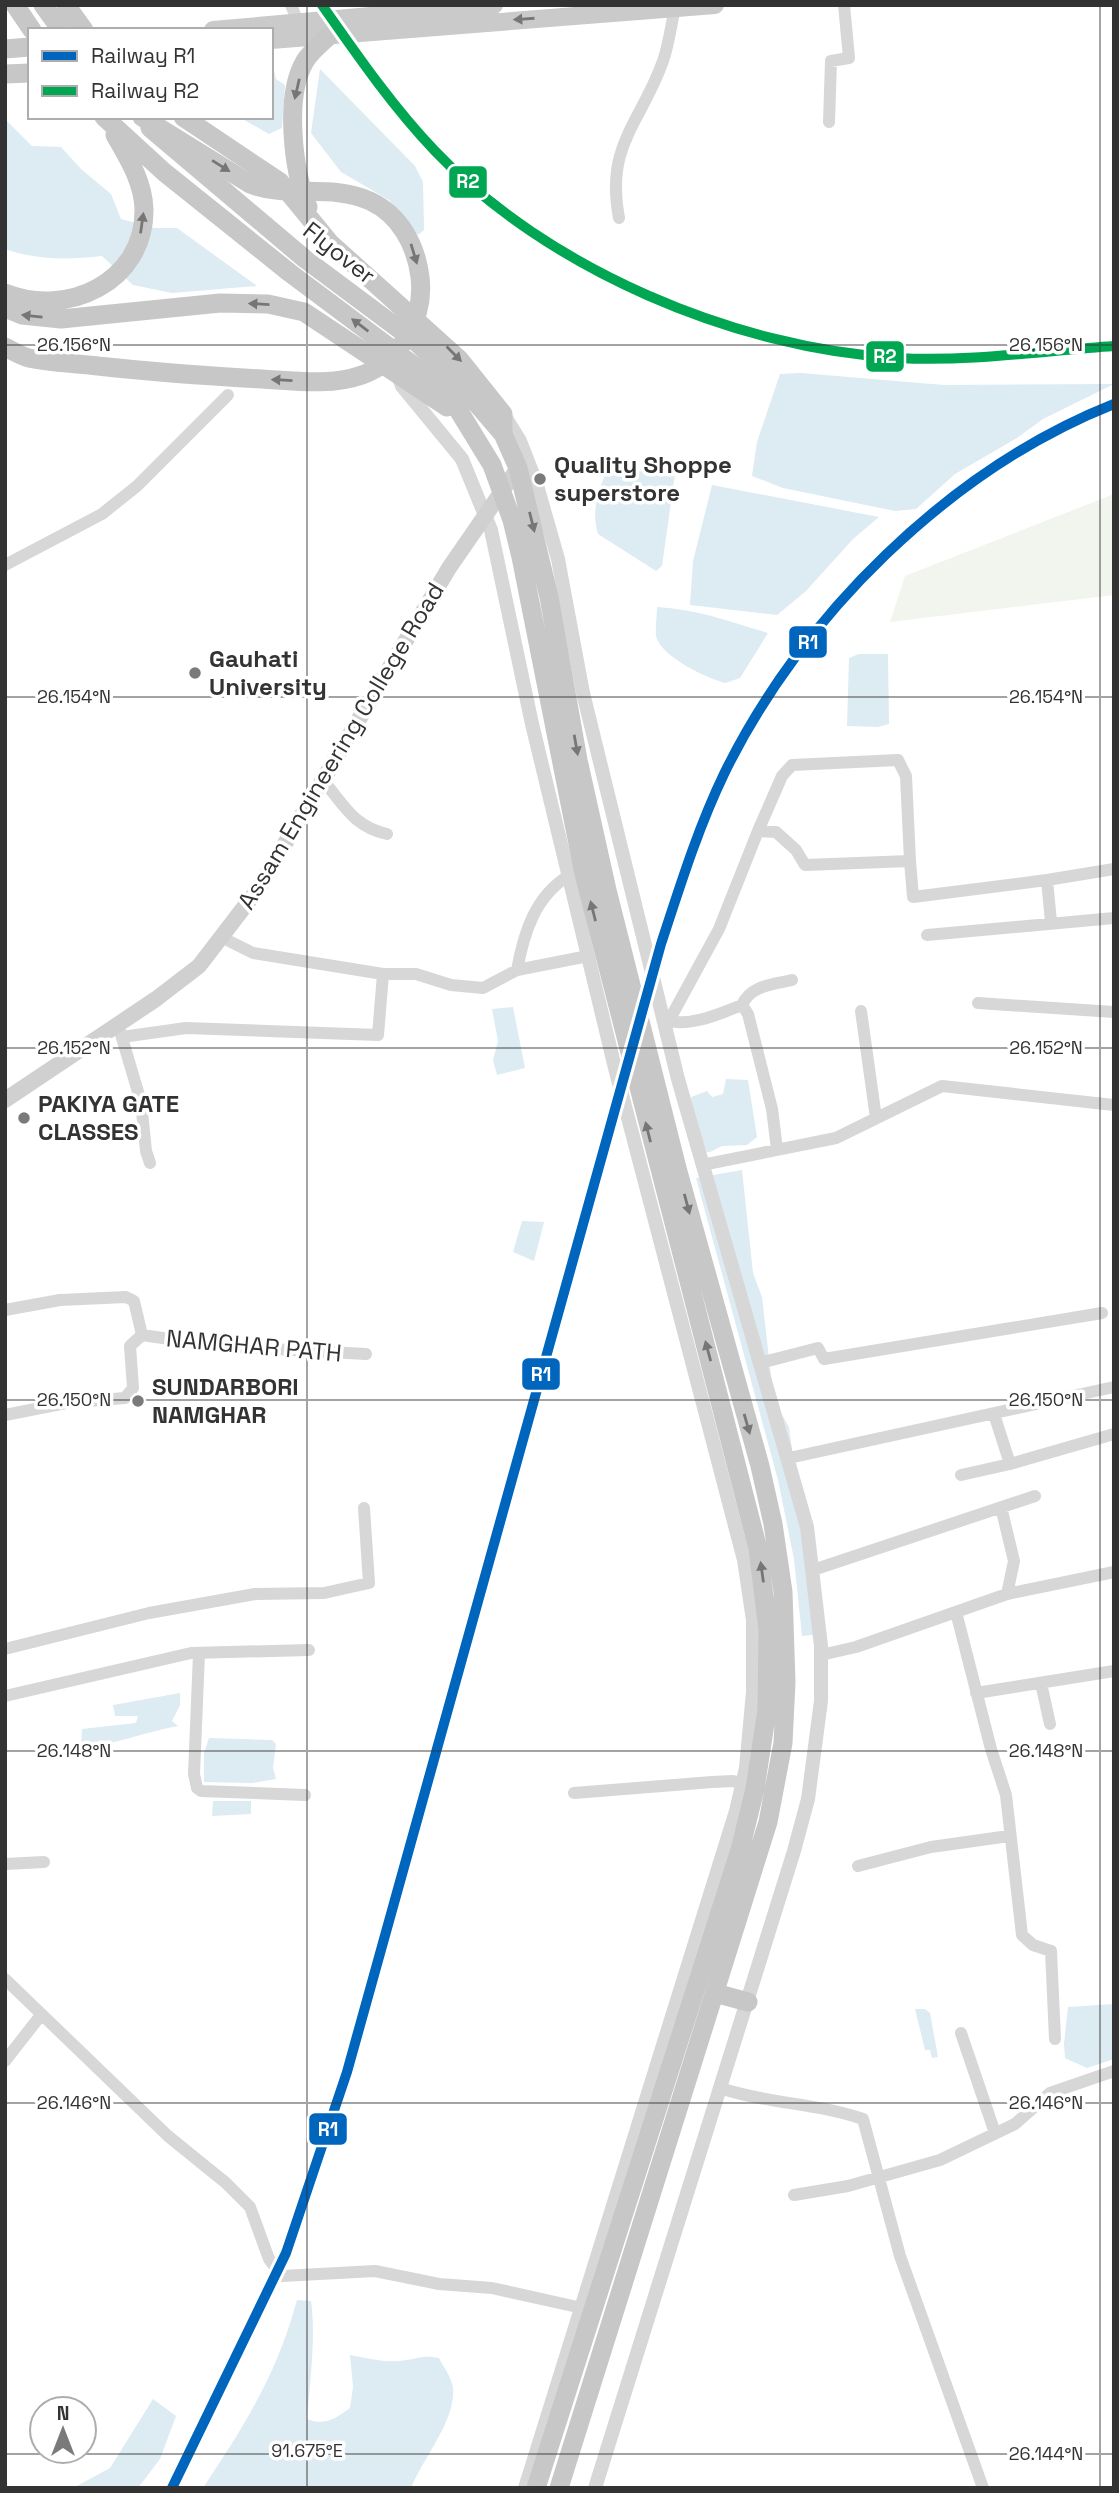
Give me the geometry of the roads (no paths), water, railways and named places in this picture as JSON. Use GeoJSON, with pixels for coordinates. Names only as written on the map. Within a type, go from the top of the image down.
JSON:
{"type":"FeatureCollection","features":[{"type":"Feature","properties":{"kind":"highway"},"geometry":{"type":"LineString","coordinates":[[15,5],[31,28]]}},
{"type":"Feature","properties":{"kind":"highway"},"geometry":{"type":"LineString","coordinates":[[43,5],[60,28]]}},
{"type":"Feature","properties":{"kind":"highway"},"geometry":{"type":"LineString","coordinates":[[66,5],[83,28]]}},
{"type":"Feature","properties":{"kind":"highway"},"geometry":{"type":"LineString","coordinates":[[317,228],[306,202],[296,155],[293,129],[295,94],[305,61],[332,33]]}},
{"type":"Feature","properties":{"kind":"highway"},"geometry":{"type":"LineString","coordinates":[[5,293],[48,302],[69,300],[110,282],[135,250],[142,230],[144,209],[136,173],[106,119]]}},
{"type":"Feature","properties":{"kind":"highway","name":"Flyover"},"geometry":{"type":"LineString","coordinates":[[106,119],[164,172],[290,273],[434,382],[466,419],[503,491],[521,557],[583,874],[659,1173],[753,1520],[768,1629],[763,1744],[740,1850],[536,2488]]}},
{"type":"Feature","properties":{"kind":"highway","name":"Flyover"},"geometry":{"type":"LineString","coordinates":[[143,119],[305,259],[415,341],[460,384],[503,434]]}},
{"type":"Feature","properties":{"kind":"highway"},"geometry":{"type":"LineString","coordinates":[[5,347],[28,358],[316,382],[363,375],[382,364],[401,347],[415,322],[421,280],[412,244],[402,227],[385,211],[370,201],[342,193],[266,190],[250,184],[144,119]]}},
{"type":"Feature","properties":{"kind":"highway"},"geometry":{"type":"LineString","coordinates":[[186,119],[280,183],[330,243],[459,359],[503,414],[503,434],[518,468],[549,597],[590,818],[677,1168],[760,1465],[773,1524],[783,1592],[786,1682],[779,1769],[759,1855],[559,2488]]}},
{"type":"Feature","properties":{"kind":"highway"},"geometry":{"type":"LineString","coordinates":[[5,308],[22,315],[61,319],[220,303],[268,304],[304,312],[466,419]]}},
{"type":"Feature","properties":{"kind":"highway"},"geometry":{"type":"LineString","coordinates":[[715,1993],[748,2002]]}},
{"type":"Feature","properties":{"kind":"main road"},"geometry":{"type":"LineString","coordinates":[[223,28],[294,14],[494,5]]}},
{"type":"Feature","properties":{"kind":"main road"},"geometry":{"type":"LineString","coordinates":[[273,40],[332,33],[715,5]]}},
{"type":"Feature","properties":{"kind":"main road","name":"Assam Engineering College Road"},"geometry":{"type":"LineString","coordinates":[[5,1100],[120,1030],[199,966],[258,889],[321,778],[449,568],[518,468]]}},
{"type":"Feature","properties":{"kind":"street"},"geometry":{"type":"LineString","coordinates":[[829,122],[831,61],[849,58],[844,5]]}},
{"type":"Feature","properties":{"kind":"street"},"geometry":{"type":"LineString","coordinates":[[619,218],[614,191],[618,153],[664,60],[675,8]]}},
{"type":"Feature","properties":{"kind":"street"},"geometry":{"type":"LineString","coordinates":[[398,374],[402,386],[462,460],[485,517],[568,876],[744,1560],[753,1620],[753,1692],[743,1784],[727,1846],[525,2488]]}},
{"type":"Feature","properties":{"kind":"street"},"geometry":{"type":"LineString","coordinates":[[5,565],[102,514],[137,486],[228,395]]}},
{"type":"Feature","properties":{"kind":"street"},"geometry":{"type":"LineString","coordinates":[[503,414],[520,441],[536,482],[558,559],[583,693],[702,1165],[807,1527],[821,1655],[816,1751],[808,1799],[748,2002],[594,2488]]}},
{"type":"Feature","properties":{"kind":"street"},"geometry":{"type":"LineString","coordinates":[[667,1025],[719,929],[782,776],[792,765],[898,760],[906,776],[912,897],[1114,869]]}},
{"type":"Feature","properties":{"kind":"street"},"geometry":{"type":"LineString","coordinates":[[321,778],[355,820],[366,829],[387,834]]}},
{"type":"Feature","properties":{"kind":"street"},"geometry":{"type":"LineString","coordinates":[[758,831],[776,832],[796,850],[805,865],[911,861]]}},
{"type":"Feature","properties":{"kind":"street"},"geometry":{"type":"LineString","coordinates":[[517,970],[522,945],[543,896],[568,876]]}},
{"type":"Feature","properties":{"kind":"street"},"geometry":{"type":"LineString","coordinates":[[1046,880],[1051,922]]}},
{"type":"Feature","properties":{"kind":"street"},"geometry":{"type":"LineString","coordinates":[[928,935],[1114,918]]}},
{"type":"Feature","properties":{"kind":"street"},"geometry":{"type":"LineString","coordinates":[[221,937],[253,953],[383,974],[416,974],[451,985],[483,988],[517,970],[588,956]]}},
{"type":"Feature","properties":{"kind":"street"},"geometry":{"type":"LineString","coordinates":[[150,1163],[146,1151],[141,1102],[120,1030],[187,1028],[378,1035],[383,974]]}},
{"type":"Feature","properties":{"kind":"street"},"geometry":{"type":"LineString","coordinates":[[667,1025],[703,1019],[742,1005],[747,994],[758,988],[792,980]]}},
{"type":"Feature","properties":{"kind":"street"},"geometry":{"type":"LineString","coordinates":[[978,1003],[1114,1012]]}},
{"type":"Feature","properties":{"kind":"street"},"geometry":{"type":"LineString","coordinates":[[742,1005],[748,1014],[772,1109],[777,1149]]}},
{"type":"Feature","properties":{"kind":"street"},"geometry":{"type":"LineString","coordinates":[[861,1011],[876,1118]]}},
{"type":"Feature","properties":{"kind":"street"},"geometry":{"type":"LineString","coordinates":[[702,1165],[836,1138],[942,1086],[1114,1105]]}},
{"type":"Feature","properties":{"kind":"street","name":"NAMGHAR PATH"},"geometry":{"type":"LineString","coordinates":[[5,1310],[60,1300],[126,1297],[134,1301],[142,1335],[218,1346],[366,1354]]}},
{"type":"Feature","properties":{"kind":"street"},"geometry":{"type":"LineString","coordinates":[[760,1363],[818,1348],[824,1359],[1102,1313]]}},
{"type":"Feature","properties":{"kind":"street"},"geometry":{"type":"LineString","coordinates":[[5,1415],[66,1403],[125,1398],[133,1388],[130,1346],[142,1335]]}},
{"type":"Feature","properties":{"kind":"street"},"geometry":{"type":"LineString","coordinates":[[789,1458],[1114,1387]]}},
{"type":"Feature","properties":{"kind":"street"},"geometry":{"type":"LineString","coordinates":[[994,1414],[1010,1464]]}},
{"type":"Feature","properties":{"kind":"street"},"geometry":{"type":"LineString","coordinates":[[961,1475],[1114,1434]]}},
{"type":"Feature","properties":{"kind":"street"},"geometry":{"type":"LineString","coordinates":[[813,1570],[1035,1496]]}},
{"type":"Feature","properties":{"kind":"street"},"geometry":{"type":"LineString","coordinates":[[1000,1507],[1014,1561],[1007,1594]]}},
{"type":"Feature","properties":{"kind":"street"},"geometry":{"type":"LineString","coordinates":[[5,1649],[149,1613],[255,1594],[324,1593],[369,1583],[364,1508]]}},
{"type":"Feature","properties":{"kind":"street"},"geometry":{"type":"LineString","coordinates":[[821,1655],[856,1647],[1007,1594],[1114,1572]]}},
{"type":"Feature","properties":{"kind":"street"},"geometry":{"type":"LineString","coordinates":[[956,1612],[1006,1795],[1022,1935],[1033,1945],[1051,1951],[1055,2039]]}},
{"type":"Feature","properties":{"kind":"street"},"geometry":{"type":"LineString","coordinates":[[5,1696],[117,1668],[199,1654],[309,1650]]}},
{"type":"Feature","properties":{"kind":"street"},"geometry":{"type":"LineString","coordinates":[[199,1654],[194,1774],[197,1787],[201,1791],[305,1795]]}},
{"type":"Feature","properties":{"kind":"street"},"geometry":{"type":"LineString","coordinates":[[976,1693],[1114,1671]]}},
{"type":"Feature","properties":{"kind":"street"},"geometry":{"type":"LineString","coordinates":[[1041,1683],[1050,1724]]}},
{"type":"Feature","properties":{"kind":"street"},"geometry":{"type":"LineString","coordinates":[[574,1793],[712,1782],[733,1781],[743,1784]]}},
{"type":"Feature","properties":{"kind":"street"},"geometry":{"type":"LineString","coordinates":[[858,1866],[931,1847],[1009,1836]]}},
{"type":"Feature","properties":{"kind":"street"},"geometry":{"type":"LineString","coordinates":[[5,1864],[44,1862]]}},
{"type":"Feature","properties":{"kind":"street"},"geometry":{"type":"LineString","coordinates":[[5,1979],[168,2136],[226,2183],[250,2207],[269,2259],[282,2276],[375,2271],[439,2284],[492,2288],[582,2308]]}},
{"type":"Feature","properties":{"kind":"street"},"geometry":{"type":"LineString","coordinates":[[5,2061],[41,2015]]}},
{"type":"Feature","properties":{"kind":"street"},"geometry":{"type":"LineString","coordinates":[[961,2033],[995,2133]]}},
{"type":"Feature","properties":{"kind":"street"},"geometry":{"type":"LineString","coordinates":[[793,2195],[940,2160],[995,2133],[1037,2108],[1050,2093],[1114,2071]]}},
{"type":"Feature","properties":{"kind":"street"},"geometry":{"type":"LineString","coordinates":[[720,2088],[755,2100],[840,2111],[863,2119],[881,2176],[900,2256],[984,2488]]}},
{"type":"Feature","properties":{"kind":"railway"},"geometry":{"type":"LineString","coordinates":[[172,2488],[286,2253],[347,2072],[661,944],[690,858],[724,774],[756,716],[794,659],[838,605],[886,554],[939,508],[995,467],[1053,432],[1114,404]]}},
{"type":"Feature","properties":{"kind":"rail line","name":"R2"},"geometry":{"type":"LineString","coordinates":[[322,5],[405,117],[435,151],[480,193],[532,232],[588,266],[648,295],[710,320],[773,338],[836,351],[898,358],[952,359],[1114,346]]}},
{"type":"Feature","properties":{"kind":"rail line","name":"R1"},"geometry":{"type":"LineString","coordinates":[[172,2488],[286,2253],[347,2072],[661,944],[690,858],[724,774],[756,716],[794,659],[838,605],[886,554],[939,508],[995,467],[1053,432],[1114,404]]}},
{"type":"Feature","properties":{"kind":"place","name":"Quality Shoppe superstore"},"geometry":{"type":"Point","coordinates":[540,479]}},
{"type":"Feature","properties":{"kind":"place","name":"Gauhati University"},"geometry":{"type":"Point","coordinates":[195,673]}},
{"type":"Feature","properties":{"kind":"place","name":"PAKIYA GATE CLASSES"},"geometry":{"type":"Point","coordinates":[24,1118]}},
{"type":"Feature","properties":{"kind":"place","name":"SUNDARBORI NAMGHAR"},"geometry":{"type":"Point","coordinates":[138,1401]}}]}
